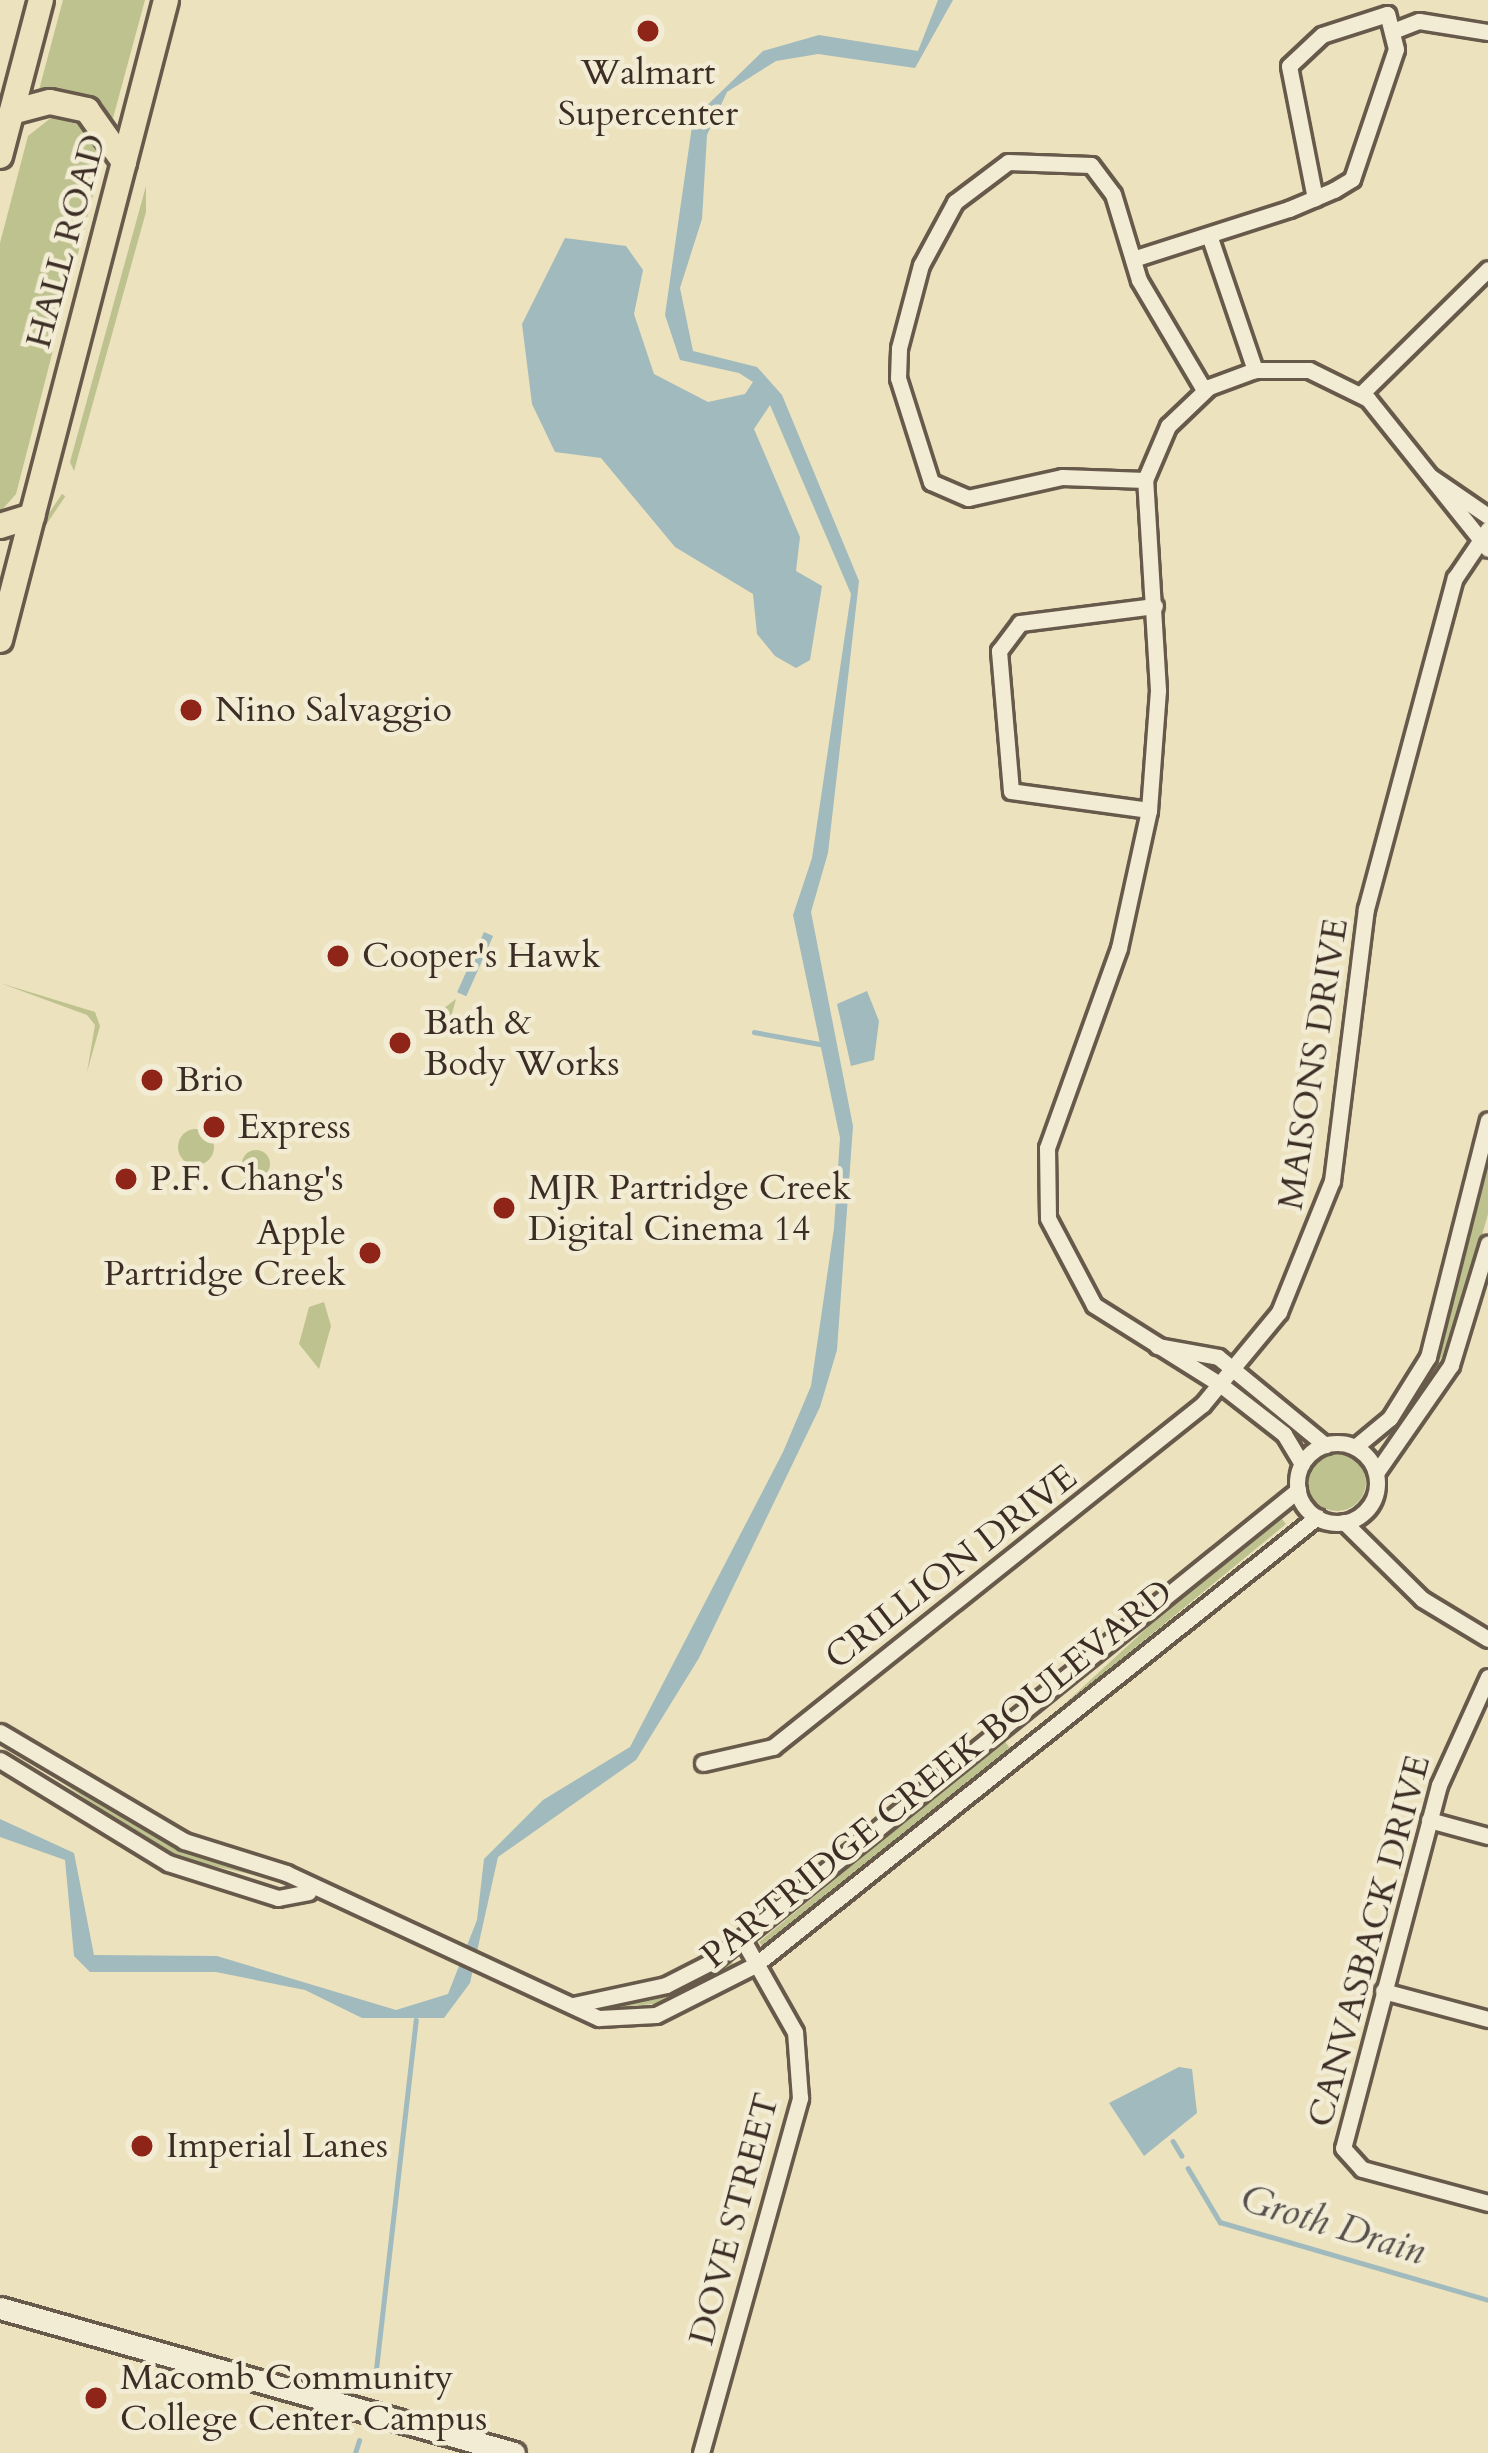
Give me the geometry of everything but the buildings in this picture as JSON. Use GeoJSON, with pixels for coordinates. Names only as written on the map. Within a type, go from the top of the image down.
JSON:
{"type":"FeatureCollection","features":[{"type":"Feature","properties":{"kind":"highway"},"geometry":{"type":"LineString","coordinates":[[0,155],[40,0]]}},
{"type":"Feature","properties":{"kind":"highway","name":"HALL ROAD"},"geometry":{"type":"LineString","coordinates":[[0,640],[166,0]]}},
{"type":"Feature","properties":{"kind":"highway"},"geometry":{"type":"LineString","coordinates":[[11,112],[50,102],[87,110],[124,162]]}},
{"type":"Feature","properties":{"kind":"highway"},"geometry":{"type":"LineString","coordinates":[[0,526],[32,516]]}},
{"type":"Feature","properties":{"kind":"main road"},"geometry":{"type":"LineString","coordinates":[[0,2308],[514,2453]]}},
{"type":"Feature","properties":{"kind":"street"},"geometry":{"type":"LineString","coordinates":[[1315,198],[1289,66],[1361,17],[1387,14],[1398,29]]}},
{"type":"Feature","properties":{"kind":"street"},"geometry":{"type":"LineString","coordinates":[[1398,29],[1419,21],[1488,32]]}},
{"type":"Feature","properties":{"kind":"street"},"geometry":{"type":"LineString","coordinates":[[1133,259],[1315,198],[1364,162],[1398,29]]}},
{"type":"Feature","properties":{"kind":"street"},"geometry":{"type":"LineString","coordinates":[[1145,480],[1062,477],[944,495],[898,378],[921,265],[955,202],[1008,162],[1091,165],[1113,194],[1133,259],[1204,390]]}},
{"type":"Feature","properties":{"kind":"street"},"geometry":{"type":"LineString","coordinates":[[1209,235],[1255,370]]}},
{"type":"Feature","properties":{"kind":"street"},"geometry":{"type":"LineString","coordinates":[[1361,394],[1488,269]]}},
{"type":"Feature","properties":{"kind":"street"},"geometry":{"type":"LineString","coordinates":[[1302,1464],[1222,1385],[1157,1346],[1079,1288],[1044,1183],[1051,1132],[1127,920],[1149,810],[1155,607],[1145,480],[1168,427],[1204,390],[1255,370],[1309,370],[1361,394],[1484,540]]}},
{"type":"Feature","properties":{"kind":"street"},"geometry":{"type":"LineString","coordinates":[[1428,476],[1488,516]]}},
{"type":"Feature","properties":{"kind":"street","name":"MAISONS DRIVE"},"geometry":{"type":"LineString","coordinates":[[1222,1385],[1291,1293],[1327,1204],[1366,909],[1450,594],[1484,540]]}},
{"type":"Feature","properties":{"kind":"street"},"geometry":{"type":"LineString","coordinates":[[1149,810],[1011,791],[999,651],[1020,623],[1155,607]]}},
{"type":"Feature","properties":{"kind":"street"},"geometry":{"type":"LineString","coordinates":[[1157,1346],[1238,1369],[1325,1445],[1355,1447],[1390,1418],[1428,1357],[1488,1120]]}},
{"type":"Feature","properties":{"kind":"street"},"geometry":{"type":"LineString","coordinates":[[1377,1547],[1371,1503],[1376,1473],[1451,1365],[1488,1243]]}},
{"type":"Feature","properties":{"kind":"street","name":"CRILLION DRIVE"},"geometry":{"type":"LineString","coordinates":[[703,1763],[773,1747],[1222,1385]]}},
{"type":"Feature","properties":{"kind":"street"},"geometry":{"type":"LineString","coordinates":[[1325,1445],[1302,1464],[1298,1490],[1317,1516],[1344,1522],[1377,1547],[1422,1599],[1488,1639]]}},
{"type":"Feature","properties":{"kind":"street"},"geometry":{"type":"LineString","coordinates":[[1355,1447],[1376,1473]]}},
{"type":"Feature","properties":{"kind":"street","name":"PARTRIDGE CREEK BOULEVARD"},"geometry":{"type":"LineString","coordinates":[[573,2005],[666,1985],[743,1940],[1298,1490]]}},
{"type":"Feature","properties":{"kind":"street"},"geometry":{"type":"LineString","coordinates":[[1344,1522],[1371,1503]]}},
{"type":"Feature","properties":{"kind":"street","name":"PARTRIDGE CREEK BOULEVARD"},"geometry":{"type":"LineString","coordinates":[[0,1732],[65,1761],[163,1830],[286,1873],[308,1892],[599,2018],[656,2015],[755,1965],[1317,1516]]}},
{"type":"Feature","properties":{"kind":"street","name":"CANVASBACK DRIVE"},"geometry":{"type":"LineString","coordinates":[[1488,1677],[1429,1820],[1346,2157],[1488,2203]]}},
{"type":"Feature","properties":{"kind":"street","name":"PARTRIDGE CREEK BOULEVARD"},"geometry":{"type":"LineString","coordinates":[[0,1760],[168,1863],[278,1898],[308,1892]]}},
{"type":"Feature","properties":{"kind":"street"},"geometry":{"type":"LineString","coordinates":[[1429,1820],[1488,1836]]}},
{"type":"Feature","properties":{"kind":"street","name":"DOVE STREET"},"geometry":{"type":"LineString","coordinates":[[701,2453],[800,2098],[795,2032],[743,1940]]}},
{"type":"Feature","properties":{"kind":"street"},"geometry":{"type":"LineString","coordinates":[[1384,1991],[1488,2019]]}},
{"type":"Feature","properties":{"kind":"green space"},"geometry":{"type":"Polygon","coordinates":[[[63,0],[145,0],[113,118],[39,90],[63,0]]]}},
{"type":"Feature","properties":{"kind":"green space"},"geometry":{"type":"Polygon","coordinates":[[[52,117],[86,127],[102,160],[16,494],[0,512],[0,243],[28,136],[52,117]]]}},
{"type":"Feature","properties":{"kind":"green space"},"geometry":{"type":"Polygon","coordinates":[[[146,186],[146,212],[74,471],[70,462],[146,186]]]}},
{"type":"Feature","properties":{"kind":"green space"},"geometry":{"type":"Polygon","coordinates":[[[62,494],[65,496],[0,593],[0,586],[62,494]]]}},
{"type":"Feature","properties":{"kind":"green space"},"geometry":{"type":"Polygon","coordinates":[[[0,983],[95,1012],[100,1026],[87,1072],[95,1025],[87,1015],[0,983]]]}},
{"type":"Feature","properties":{"kind":"green space"},"geometry":{"type":"Polygon","coordinates":[[[456,999],[450,1021],[428,1036],[425,1023],[456,999]]]}},
{"type":"Feature","properties":{"kind":"green space"},"geometry":{"type":"Polygon","coordinates":[[[196,1129],[209,1134],[214,1147],[209,1160],[196,1165],[183,1160],[178,1147],[183,1134],[196,1129]]]}},
{"type":"Feature","properties":{"kind":"green space"},"geometry":{"type":"Polygon","coordinates":[[[256,1150],[266,1154],[270,1164],[266,1174],[256,1178],[246,1174],[242,1164],[246,1154],[256,1150]]]}},
{"type":"Feature","properties":{"kind":"green space"},"geometry":{"type":"Polygon","coordinates":[[[1488,1165],[1488,1214],[1453,1340],[1389,1439],[1437,1353],[1488,1165]]]}},
{"type":"Feature","properties":{"kind":"green space"},"geometry":{"type":"Polygon","coordinates":[[[324,1302],[331,1326],[319,1369],[299,1344],[309,1307],[324,1302]]]}},
{"type":"Feature","properties":{"kind":"green space"},"geometry":{"type":"Polygon","coordinates":[[[1337,1453],[1357,1462],[1366,1482],[1357,1502],[1337,1511],[1317,1502],[1308,1482],[1317,1462],[1337,1453]]]}},
{"type":"Feature","properties":{"kind":"green space"},"geometry":{"type":"Polygon","coordinates":[[[1282,1519],[1286,1524],[1045,1722],[1160,1616],[1282,1519]]]}},
{"type":"Feature","properties":{"kind":"green space"},"geometry":{"type":"Polygon","coordinates":[[[1004,1740],[1011,1750],[763,1947],[759,1942],[1004,1740]]]}},
{"type":"Feature","properties":{"kind":"green space"},"geometry":{"type":"Polygon","coordinates":[[[36,1765],[78,1779],[177,1846],[285,1882],[170,1856],[36,1765]]]}},
{"type":"Feature","properties":{"kind":"green space"},"geometry":{"type":"Polygon","coordinates":[[[728,1960],[737,1966],[673,2002],[599,2009],[728,1960]]]}},
{"type":"Feature","properties":{"kind":"water"},"geometry":{"type":"Polygon","coordinates":[[[938,0],[953,0],[915,68],[818,54],[776,61],[727,92],[707,135],[702,219],[680,288],[693,351],[757,367],[782,395],[859,581],[828,853],[811,912],[853,1126],[837,1350],[820,1407],[699,1658],[636,1760],[498,1857],[470,1983],[444,2018],[362,2018],[305,1990],[216,1972],[90,1972],[74,1956],[65,1860],[0,1837],[0,1819],[74,1853],[94,1955],[217,1956],[396,2010],[448,1994],[477,1920],[484,1859],[543,1800],[630,1747],[783,1452],[811,1386],[834,1228],[840,1138],[793,915],[812,858],[851,594],[770,405],[754,429],[800,537],[796,571],[822,586],[810,660],[796,668],[775,656],[757,634],[753,594],[675,547],[601,458],[555,452],[532,404],[522,324],[565,238],[626,246],[643,270],[634,314],[654,374],[708,402],[745,394],[753,382],[739,373],[680,360],[665,315],[693,119],[763,51],[819,35],[918,51],[938,0]]]}},
{"type":"Feature","properties":{"kind":"water"},"geometry":{"type":"Polygon","coordinates":[[[484,932],[493,936],[466,996],[457,992],[484,932]]]}},
{"type":"Feature","properties":{"kind":"water"},"geometry":{"type":"Polygon","coordinates":[[[867,991],[879,1021],[874,1060],[851,1066],[837,1004],[867,991]]]}},
{"type":"Feature","properties":{"kind":"water"},"geometry":{"type":"Polygon","coordinates":[[[1179,2067],[1192,2069],[1197,2113],[1144,2156],[1109,2103],[1179,2067]]]}},
{"type":"Feature","properties":{"kind":"waterway"},"geometry":{"type":"LineString","coordinates":[[754,1032],[825,1045]]}},
{"type":"Feature","properties":{"kind":"waterway"},"geometry":{"type":"LineString","coordinates":[[375,2378],[416,2020]]}},
{"type":"Feature","properties":{"kind":"waterway","name":"Groth Drain"},"geometry":{"type":"LineString","coordinates":[[1173,2141],[1182,2156]]}},
{"type":"Feature","properties":{"kind":"waterway","name":"Groth Drain"},"geometry":{"type":"LineString","coordinates":[[1188,2168],[1220,2222],[1488,2300]]}},
{"type":"Feature","properties":{"kind":"waterway"},"geometry":{"type":"LineString","coordinates":[[355,2453],[359,2441]]}},
{"type":"Feature","properties":{"kind":"place","name":"Walmart Supercenter"},"geometry":{"type":"Point","coordinates":[648,31]}},
{"type":"Feature","properties":{"kind":"place","name":"Nino Salvaggio"},"geometry":{"type":"Point","coordinates":[191,710]}},
{"type":"Feature","properties":{"kind":"place","name":"Cooper's Hawk"},"geometry":{"type":"Point","coordinates":[338,956]}},
{"type":"Feature","properties":{"kind":"place","name":"Bath & Body Works"},"geometry":{"type":"Point","coordinates":[400,1043]}},
{"type":"Feature","properties":{"kind":"place","name":"Brio"},"geometry":{"type":"Point","coordinates":[152,1080]}},
{"type":"Feature","properties":{"kind":"place","name":"Express"},"geometry":{"type":"Point","coordinates":[214,1127]}},
{"type":"Feature","properties":{"kind":"place","name":"P.F. Chang's"},"geometry":{"type":"Point","coordinates":[126,1179]}},
{"type":"Feature","properties":{"kind":"place","name":"MJR Partridge Creek Digital Cinema 14"},"geometry":{"type":"Point","coordinates":[504,1208]}},
{"type":"Feature","properties":{"kind":"place","name":"Apple Partridge Creek"},"geometry":{"type":"Point","coordinates":[370,1253]}},
{"type":"Feature","properties":{"kind":"place","name":"Imperial Lanes"},"geometry":{"type":"Point","coordinates":[142,2146]}},
{"type":"Feature","properties":{"kind":"place","name":"Macomb Community College Center Campus"},"geometry":{"type":"Point","coordinates":[96,2398]}}]}
